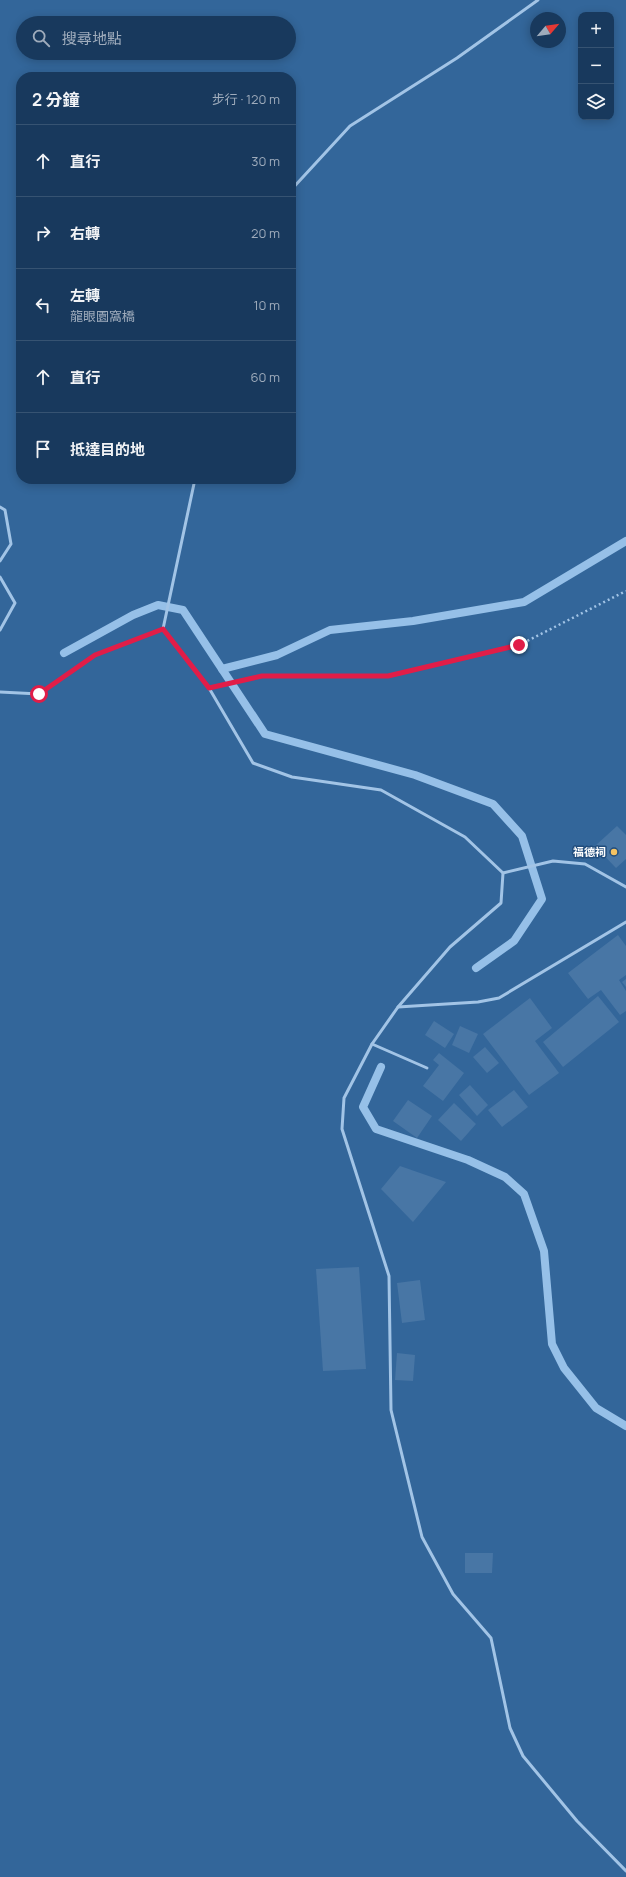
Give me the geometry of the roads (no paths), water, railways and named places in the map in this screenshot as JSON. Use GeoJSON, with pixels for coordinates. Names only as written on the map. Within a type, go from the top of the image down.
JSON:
{"type":"FeatureCollection","features":[{"type":"Feature","properties":{"kind":"lane"},"geometry":{"type":"LineString","coordinates":[[296,185],[350,126],[457,58],[538,0]]}},
{"type":"Feature","properties":{"kind":"lane"},"geometry":{"type":"LineString","coordinates":[[194,484],[163,629],[209,688],[253,763],[292,777],[381,790],[465,837],[503,873]]}},
{"type":"Feature","properties":{"kind":"lane"},"geometry":{"type":"LineString","coordinates":[[0,506],[5,510],[11,544],[0,561]]}},
{"type":"Feature","properties":{"kind":"lane"},"geometry":{"type":"LineString","coordinates":[[0,577],[15,603],[0,630]]}},
{"type":"Feature","properties":{"kind":"lane"},"geometry":{"type":"LineString","coordinates":[[0,692],[39,694],[95,655],[163,629]]}},
{"type":"Feature","properties":{"kind":"lane"},"geometry":{"type":"LineString","coordinates":[[209,688],[262,676]]}},
{"type":"Feature","properties":{"kind":"lane"},"geometry":{"type":"LineString","coordinates":[[503,873],[553,861],[585,864],[626,887]]}},
{"type":"Feature","properties":{"kind":"lane"},"geometry":{"type":"LineString","coordinates":[[503,873],[501,903],[450,947],[398,1007],[372,1044],[344,1098],[342,1129],[389,1276],[392,1410],[422,1536],[454,1594],[491,1638],[510,1728],[523,1756],[577,1821],[626,1871]]}},
{"type":"Feature","properties":{"kind":"lane"},"geometry":{"type":"LineString","coordinates":[[398,1007],[478,1002],[499,998],[626,922]]}},
{"type":"Feature","properties":{"kind":"lane"},"geometry":{"type":"LineString","coordinates":[[372,1044],[427,1068]]}},
{"type":"Feature","properties":{"kind":"waterway"},"geometry":{"type":"LineString","coordinates":[[222,669],[277,655],[330,630],[413,621],[524,602],[626,541]]}},
{"type":"Feature","properties":{"kind":"waterway"},"geometry":{"type":"LineString","coordinates":[[64,653],[133,615],[158,605],[183,610],[265,734],[415,775],[493,804],[522,836],[542,899],[514,941],[476,968]]}},
{"type":"Feature","properties":{"kind":"waterway"},"geometry":{"type":"LineString","coordinates":[[381,1067],[363,1107],[376,1129],[468,1160],[505,1177],[524,1194],[544,1251],[552,1344],[564,1368],[596,1408],[626,1426]]}},
{"type":"Feature","properties":{"kind":"place","name":"福德祠"},"geometry":{"type":"Point","coordinates":[614,852]}}]}
